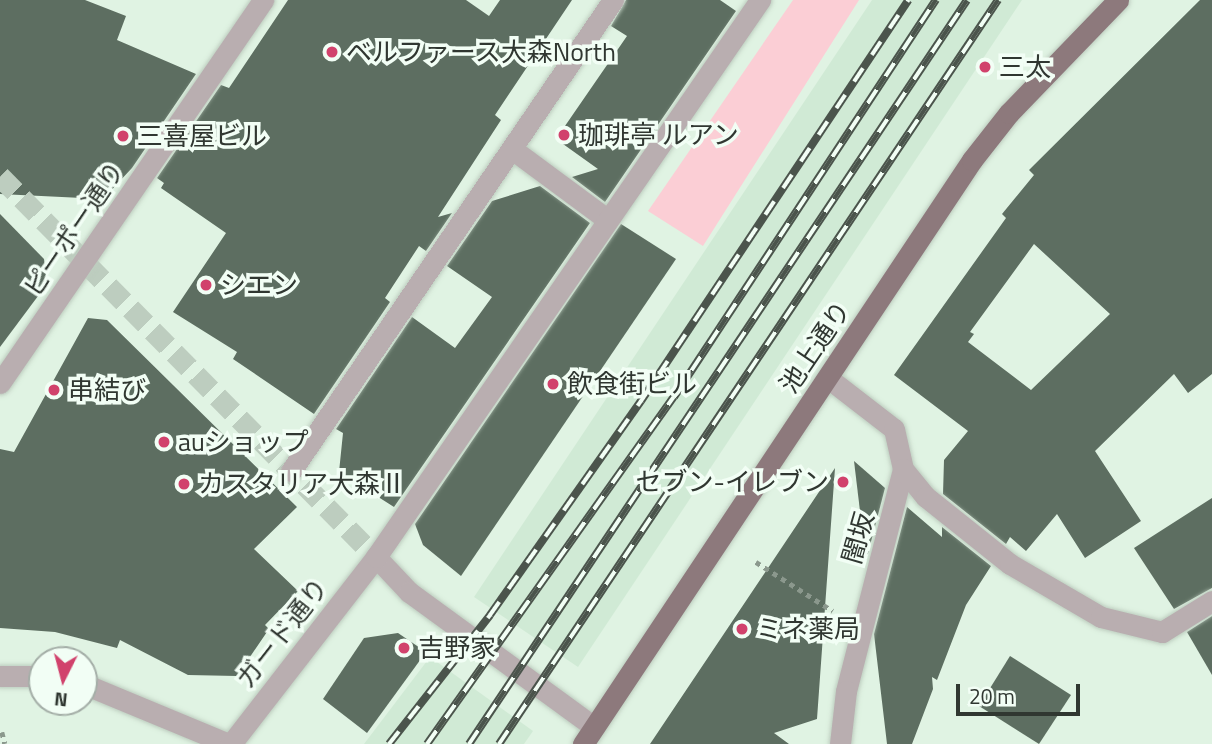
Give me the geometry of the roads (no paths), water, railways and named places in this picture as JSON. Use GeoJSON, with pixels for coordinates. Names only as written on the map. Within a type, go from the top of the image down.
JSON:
{"type":"FeatureCollection","features":[{"type":"Feature","properties":{"kind":"main road","name":"池上通り"},"geometry":{"type":"LineString","coordinates":[[588,735],[990,136],[1118,0]]}},
{"type":"Feature","properties":{"kind":"street","name":"ピーポー通り"},"geometry":{"type":"LineString","coordinates":[[0,383],[263,0]]}},
{"type":"Feature","properties":{"kind":"street"},"geometry":{"type":"LineString","coordinates":[[291,471],[613,0]]}},
{"type":"Feature","properties":{"kind":"street","name":"ガード通り"},"geometry":{"type":"LineString","coordinates":[[98,690],[230,744],[376,557],[760,0]]}},
{"type":"Feature","properties":{"kind":"street"},"geometry":{"type":"LineString","coordinates":[[512,149],[608,220]]}},
{"type":"Feature","properties":{"kind":"street","name":"闇坂"},"geometry":{"type":"LineString","coordinates":[[828,378],[894,429],[903,469],[845,691],[840,744]]}},
{"type":"Feature","properties":{"kind":"street"},"geometry":{"type":"LineString","coordinates":[[903,469],[926,498],[1010,564],[1101,617],[1162,632],[1212,601]]}},
{"type":"Feature","properties":{"kind":"street"},"geometry":{"type":"LineString","coordinates":[[376,557],[409,592],[588,735]]}},
{"type":"Feature","properties":{"kind":"street"},"geometry":{"type":"LineString","coordinates":[[0,676],[28,676]]}},
{"type":"Feature","properties":{"kind":"tunnel"},"geometry":{"type":"LineString","coordinates":[[0,176],[376,557]]}},
{"type":"Feature","properties":{"kind":"railway"},"geometry":{"type":"LineString","coordinates":[[389,744],[490,615],[641,401],[908,0]]}},
{"type":"Feature","properties":{"kind":"railway"},"geometry":{"type":"LineString","coordinates":[[427,744],[674,397],[936,0]]}},
{"type":"Feature","properties":{"kind":"railway"},"geometry":{"type":"LineString","coordinates":[[469,744],[967,0]]}},
{"type":"Feature","properties":{"kind":"railway"},"geometry":{"type":"LineString","coordinates":[[499,744],[998,0]]}},
{"type":"Feature","properties":{"kind":"place","name":"ベルファース大森North"},"geometry":{"type":"Point","coordinates":[332,52]}},
{"type":"Feature","properties":{"kind":"place","name":"三太"},"geometry":{"type":"Point","coordinates":[985,67]}},
{"type":"Feature","properties":{"kind":"place","name":"珈琲亭 ルアン"},"geometry":{"type":"Point","coordinates":[564,135]}},
{"type":"Feature","properties":{"kind":"place","name":"三喜屋ビル"},"geometry":{"type":"Point","coordinates":[123,136]}},
{"type":"Feature","properties":{"kind":"place","name":"シエン"},"geometry":{"type":"Point","coordinates":[206,285]}},
{"type":"Feature","properties":{"kind":"place","name":"飲食街ビル"},"geometry":{"type":"Point","coordinates":[553,384]}},
{"type":"Feature","properties":{"kind":"place","name":"串結び"},"geometry":{"type":"Point","coordinates":[54,390]}},
{"type":"Feature","properties":{"kind":"place","name":"auショップ"},"geometry":{"type":"Point","coordinates":[164,442]}},
{"type":"Feature","properties":{"kind":"place","name":"セブン-イレブン"},"geometry":{"type":"Point","coordinates":[843,482]}},
{"type":"Feature","properties":{"kind":"place","name":"カスタリア大森Ⅱ"},"geometry":{"type":"Point","coordinates":[184,484]}},
{"type":"Feature","properties":{"kind":"place","name":"ミネ薬局"},"geometry":{"type":"Point","coordinates":[742,629]}},
{"type":"Feature","properties":{"kind":"place","name":"吉野家"},"geometry":{"type":"Point","coordinates":[404,648]}}]}
